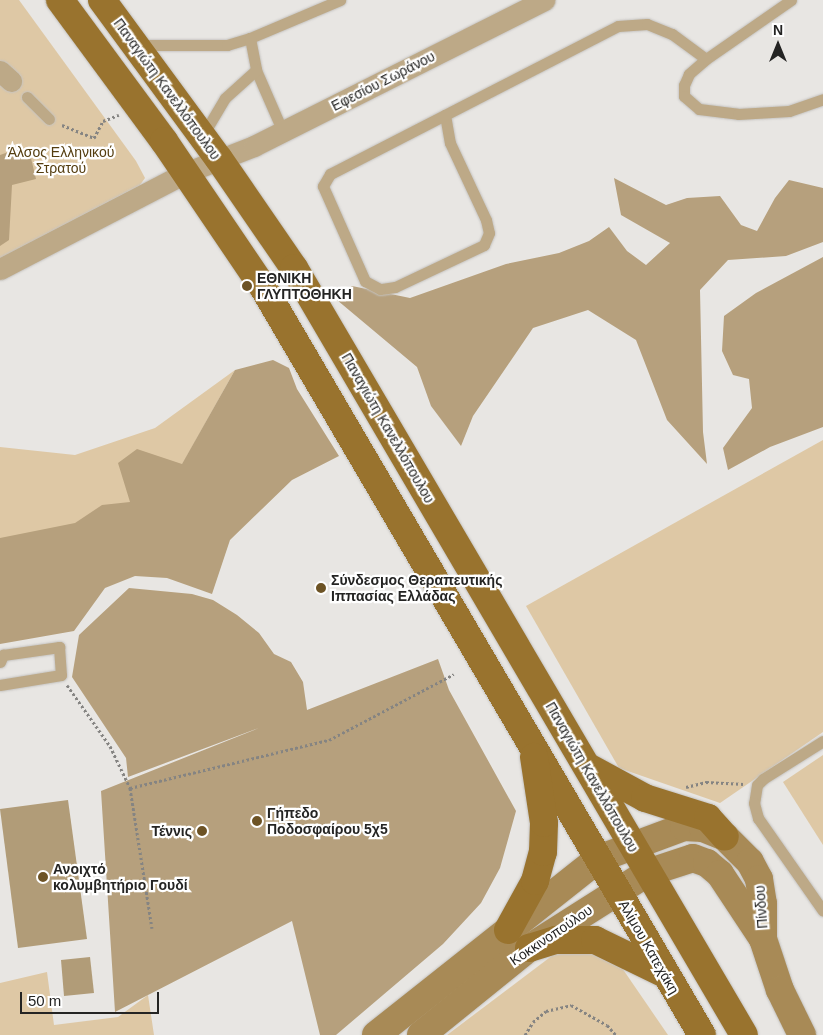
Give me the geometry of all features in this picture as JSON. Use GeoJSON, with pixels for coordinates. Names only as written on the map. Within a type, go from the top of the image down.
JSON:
{"type":"FeatureCollection","features":[{"type":"Feature","properties":{"kind":"main road"},"geometry":{"type":"LineString","coordinates":[[60,0],[185,173],[263,287],[531,741],[598,859],[646,873],[744,1035]]}},
{"type":"Feature","properties":{"kind":"main road","name":"Παναγιώτη Κανελλόπουλου"},"geometry":{"type":"LineString","coordinates":[[102,0],[219,159],[294,268],[587,766],[646,873]]}},
{"type":"Feature","properties":{"kind":"main road"},"geometry":{"type":"LineString","coordinates":[[508,930],[535,881],[543,852],[544,823],[531,741]]}},
{"type":"Feature","properties":{"kind":"main road"},"geometry":{"type":"LineString","coordinates":[[587,766],[624,788],[666,806],[708,818],[725,837]]}},
{"type":"Feature","properties":{"kind":"main road","name":"Πίνδου"},"geometry":{"type":"LineString","coordinates":[[631,846],[684,827],[703,828],[725,837],[746,857],[759,879],[763,904],[763,939]]}},
{"type":"Feature","properties":{"kind":"main road","name":"Κοκκινοπούλου"},"geometry":{"type":"LineString","coordinates":[[376,1035],[598,859],[631,846]]}},
{"type":"Feature","properties":{"kind":"main road","name":"Πίνδου"},"geometry":{"type":"LineString","coordinates":[[646,873],[688,858],[707,863],[724,879],[763,939],[780,990],[802,1035]]}},
{"type":"Feature","properties":{"kind":"main road","name":"Αλίμου Κατεχάκη"},"geometry":{"type":"LineString","coordinates":[[598,859],[663,974],[702,1035]]}},
{"type":"Feature","properties":{"kind":"main road","name":"Κοκκινοπούλου"},"geometry":{"type":"LineString","coordinates":[[421,1035],[529,948],[646,873]]}},
{"type":"Feature","properties":{"kind":"main road"},"geometry":{"type":"LineString","coordinates":[[529,948],[556,940],[595,940],[663,974]]}},
{"type":"Feature","properties":{"kind":"street","name":"Εφεσίου Σωράνου"},"geometry":{"type":"LineString","coordinates":[[0,269],[185,173],[283,132],[544,0]]}},
{"type":"Feature","properties":{"kind":"lane"},"geometry":{"type":"LineString","coordinates":[[136,46],[227,45],[250,38],[340,0]]}},
{"type":"Feature","properties":{"kind":"lane"},"geometry":{"type":"LineString","coordinates":[[791,0],[706,59],[689,74],[684,84],[684,96],[699,109],[738,114],[789,111],[823,99]]}},
{"type":"Feature","properties":{"kind":"lane"},"geometry":{"type":"LineString","coordinates":[[446,115],[450,143],[486,220],[486,239],[484,245],[395,287],[380,289],[365,281],[323,186],[330,174],[618,26],[647,24],[664,30],[706,59]]}},
{"type":"Feature","properties":{"kind":"lane"},"geometry":{"type":"LineString","coordinates":[[250,38],[256,70],[283,132]]}},
{"type":"Feature","properties":{"kind":"lane"},"geometry":{"type":"LineString","coordinates":[[203,137],[225,98],[256,70]]}},
{"type":"Feature","properties":{"kind":"lane"},"geometry":{"type":"LineString","coordinates":[[27,98],[49,119]]}},
{"type":"Feature","properties":{"kind":"lane"},"geometry":{"type":"LineString","coordinates":[[0,662],[3,655],[59,647],[61,675],[0,685]]}},
{"type":"Feature","properties":{"kind":"lane"},"geometry":{"type":"LineString","coordinates":[[823,742],[757,785],[754,803],[758,818],[823,911]]}},
{"type":"Feature","properties":{"kind":"path"},"geometry":{"type":"LineString","coordinates":[[49,119],[94,138],[103,122],[124,113]]}},
{"type":"Feature","properties":{"kind":"path"},"geometry":{"type":"LineString","coordinates":[[130,788],[329,740],[454,674]]}},
{"type":"Feature","properties":{"kind":"path"},"geometry":{"type":"LineString","coordinates":[[61,675],[110,746],[130,788],[152,928]]}},
{"type":"Feature","properties":{"kind":"path"},"geometry":{"type":"LineString","coordinates":[[666,806],[688,786],[706,782],[757,785]]}},
{"type":"Feature","properties":{"kind":"path"},"geometry":{"type":"LineString","coordinates":[[524,1035],[533,1022],[546,1011],[571,1006],[607,1025],[616,1035]]}},
{"type":"Feature","properties":{"kind":"green space","name":"Άλσος Ελληνικού Στρατού"},"geometry":{"type":"Polygon","coordinates":[[[0,0],[19,0],[136,161],[145,178],[140,185],[0,258],[0,0]]]}},
{"type":"Feature","properties":{"kind":"green space"},"geometry":{"type":"Polygon","coordinates":[[[235,370],[140,540],[0,564],[0,447],[75,455],[155,428],[235,370]]]}},
{"type":"Feature","properties":{"kind":"green space"},"geometry":{"type":"Polygon","coordinates":[[[823,440],[823,732],[720,803],[619,768],[526,606],[823,440]]]}},
{"type":"Feature","properties":{"kind":"green space"},"geometry":{"type":"Polygon","coordinates":[[[823,755],[823,845],[783,782],[823,755]]]}},
{"type":"Feature","properties":{"kind":"green space"},"geometry":{"type":"Polygon","coordinates":[[[576,949],[600,953],[620,965],[668,1035],[447,1035],[553,955],[576,949]]]}},
{"type":"Feature","properties":{"kind":"green space"},"geometry":{"type":"Polygon","coordinates":[[[47,972],[54,1025],[118,1017],[148,995],[154,1035],[0,1035],[0,983],[47,972]]]}},
{"type":"Feature","properties":{"kind":"shaded area"},"geometry":{"type":"Polygon","coordinates":[[[20,148],[30,154],[36,179],[12,185],[9,240],[0,246],[0,155],[20,148]]]}},
{"type":"Feature","properties":{"kind":"shaded area"},"geometry":{"type":"Polygon","coordinates":[[[614,178],[666,205],[687,198],[720,196],[741,225],[757,231],[775,198],[789,180],[823,188],[823,242],[786,256],[728,260],[700,290],[703,432],[707,464],[667,420],[636,340],[588,310],[533,328],[473,416],[461,446],[431,406],[417,367],[337,300],[352,286],[410,298],[506,264],[559,253],[589,241],[609,227],[627,251],[646,265],[670,243],[621,215],[614,178]]]}},
{"type":"Feature","properties":{"kind":"shaded area"},"geometry":{"type":"Polygon","coordinates":[[[823,257],[823,427],[770,447],[728,470],[723,448],[752,408],[749,379],[733,375],[722,351],[724,316],[756,293],[823,257]]]}},
{"type":"Feature","properties":{"kind":"shaded area"},"geometry":{"type":"Polygon","coordinates":[[[273,360],[289,368],[297,389],[339,456],[292,480],[230,540],[212,594],[167,578],[135,576],[105,588],[74,631],[0,644],[0,538],[75,523],[102,505],[130,502],[118,463],[137,449],[182,464],[235,370],[273,360]]]}},
{"type":"Feature","properties":{"kind":"shaded area"},"geometry":{"type":"Polygon","coordinates":[[[129,588],[192,594],[213,600],[237,615],[259,633],[274,654],[291,662],[303,682],[307,710],[438,659],[449,690],[516,811],[500,868],[481,903],[443,944],[336,1035],[320,1035],[292,921],[115,1012],[101,791],[259,728],[128,777],[126,758],[72,677],[79,635],[129,588]]]}},
{"type":"Feature","properties":{"kind":"shaded area","name":"Ανοιχτό κολυμβητήριο Γουδί"},"geometry":{"type":"Polygon","coordinates":[[[68,800],[87,939],[18,948],[0,809],[68,800]]]}},
{"type":"Feature","properties":{"kind":"shaded area"},"geometry":{"type":"Polygon","coordinates":[[[90,957],[94,993],[64,996],[61,960],[90,957]]]}},
{"type":"Feature","properties":{"kind":"place","name":"ΕΘΝΙΚΗ ΓΛΥΠΤΟΘΗΚΗ"},"geometry":{"type":"Point","coordinates":[247,286]}},
{"type":"Feature","properties":{"kind":"place","name":"Σύνδεσμος Θεραπευτικής Ιππασίας Ελλάδας"},"geometry":{"type":"Point","coordinates":[321,588]}},
{"type":"Feature","properties":{"kind":"place","name":"Γήπεδο Ποδοσφαίρου 5χ5"},"geometry":{"type":"Point","coordinates":[257,821]}},
{"type":"Feature","properties":{"kind":"place","name":"Τέννις"},"geometry":{"type":"Point","coordinates":[202,831]}},
{"type":"Feature","properties":{"kind":"place","name":"Ανοιχτό κολυμβητήριο Γουδί"},"geometry":{"type":"Point","coordinates":[43,877]}}]}
